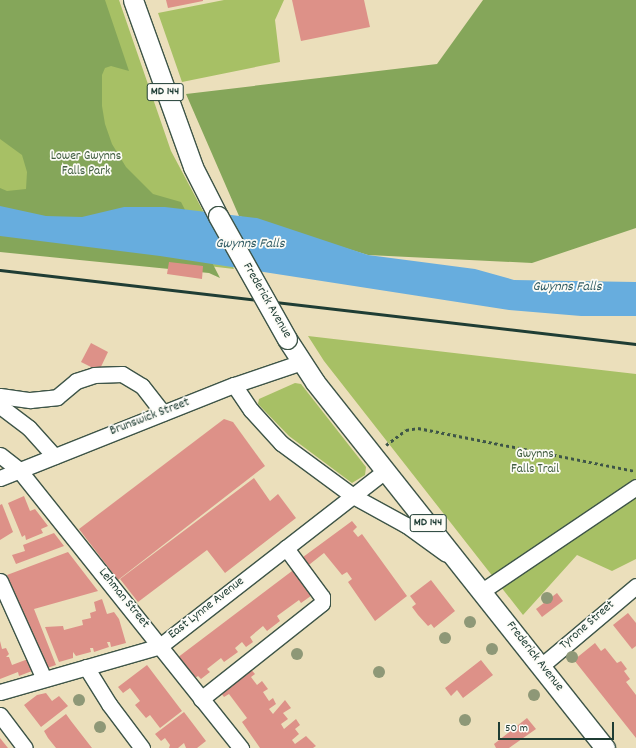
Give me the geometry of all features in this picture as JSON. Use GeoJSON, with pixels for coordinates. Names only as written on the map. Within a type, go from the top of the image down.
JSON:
{"type":"FeatureCollection","features":[{"type":"Feature","properties":{"kind":"main road","name":"Frederick Avenue"},"geometry":{"type":"LineString","coordinates":[[133,0],[178,128],[202,186],[287,339],[302,362],[374,455],[605,748]]}},
{"type":"Feature","properties":{"kind":"street","name":"Brunswick Street"},"geometry":{"type":"LineString","coordinates":[[0,478],[234,385],[302,362]]}},
{"type":"Feature","properties":{"kind":"street"},"geometry":{"type":"LineString","coordinates":[[0,396],[30,400],[57,397],[76,381],[94,375],[122,374],[142,386],[164,413]]}},
{"type":"Feature","properties":{"kind":"street","name":"Frederick Avenue"},"geometry":{"type":"LineString","coordinates":[[234,385],[251,410],[281,443],[353,496],[406,525],[462,566]]}},
{"type":"Feature","properties":{"kind":"street"},"geometry":{"type":"LineString","coordinates":[[0,406],[29,428],[54,456]]}},
{"type":"Feature","properties":{"kind":"street","name":"Lehman Street"},"geometry":{"type":"LineString","coordinates":[[3,455],[19,470],[241,748]]}},
{"type":"Feature","properties":{"kind":"street","name":"East Lynne Avenue"},"geometry":{"type":"LineString","coordinates":[[0,692],[160,646],[386,470]]}},
{"type":"Feature","properties":{"kind":"street"},"geometry":{"type":"LineString","coordinates":[[482,591],[636,486]]}},
{"type":"Feature","properties":{"kind":"street"},"geometry":{"type":"LineString","coordinates":[[202,699],[322,603],[322,597],[286,548]]}},
{"type":"Feature","properties":{"kind":"street"},"geometry":{"type":"LineString","coordinates":[[0,581],[44,679]]}},
{"type":"Feature","properties":{"kind":"street","name":"Tyrone Street"},"geometry":{"type":"LineString","coordinates":[[541,666],[636,586]]}},
{"type":"Feature","properties":{"kind":"street"},"geometry":{"type":"LineString","coordinates":[[86,667],[109,704],[142,748]]}},
{"type":"Feature","properties":{"kind":"street"},"geometry":{"type":"LineString","coordinates":[[0,715],[25,748]]}},
{"type":"Feature","properties":{"kind":"path"},"geometry":{"type":"LineString","coordinates":[[374,455],[406,430],[418,428],[636,471]]}},
{"type":"Feature","properties":{"kind":"green space","name":"Lower Gwynns Falls Park"},"geometry":{"type":"Polygon","coordinates":[[[0,0],[119,0],[171,151],[234,269],[0,242],[0,0]]]}},
{"type":"Feature","properties":{"kind":"green space","name":"Lower Gwynns Falls Park"},"geometry":{"type":"Polygon","coordinates":[[[0,0],[105,0],[129,71],[111,66],[105,68],[102,75],[102,106],[105,124],[112,144],[126,167],[153,194],[181,202],[220,278],[209,273],[0,252],[0,188],[7,191],[26,189],[27,172],[22,155],[0,139],[0,0]]]}},
{"type":"Feature","properties":{"kind":"green space"},"geometry":{"type":"Polygon","coordinates":[[[224,0],[284,0],[275,20],[280,62],[182,82],[158,13],[224,0]]]}},
{"type":"Feature","properties":{"kind":"green space"},"geometry":{"type":"Polygon","coordinates":[[[483,0],[636,0],[636,228],[532,263],[368,255],[239,216],[186,94],[437,64],[483,0]]]}},
{"type":"Feature","properties":{"kind":"green space","name":"Gwynns Falls Trail"},"geometry":{"type":"Polygon","coordinates":[[[308,336],[636,374],[636,559],[612,571],[577,555],[523,615],[324,361],[308,336]]]}},
{"type":"Feature","properties":{"kind":"green space"},"geometry":{"type":"Polygon","coordinates":[[[295,383],[301,384],[366,467],[365,475],[352,483],[289,436],[258,404],[259,399],[295,383]]]}},
{"type":"Feature","properties":{"kind":"water","name":"Gwynns Falls"},"geometry":{"type":"Polygon","coordinates":[[[0,206],[46,216],[82,217],[124,207],[165,207],[257,218],[368,255],[475,269],[514,280],[636,282],[636,316],[581,316],[509,310],[160,256],[0,236],[0,206]]]}},
{"type":"Feature","properties":{"kind":"building"},"geometry":{"type":"Polygon","coordinates":[[[166,0],[203,0],[203,1],[168,8],[166,0]]]}},
{"type":"Feature","properties":{"kind":"building"},"geometry":{"type":"Polygon","coordinates":[[[292,0],[364,0],[370,27],[301,41],[292,0]]]}},
{"type":"Feature","properties":{"kind":"building"},"geometry":{"type":"Polygon","coordinates":[[[169,262],[203,266],[202,279],[167,274],[169,262]]]}},
{"type":"Feature","properties":{"kind":"building"},"geometry":{"type":"Polygon","coordinates":[[[91,343],[108,352],[99,371],[81,362],[91,343]]]}},
{"type":"Feature","properties":{"kind":"building"},"geometry":{"type":"Polygon","coordinates":[[[224,419],[233,422],[265,466],[118,580],[79,529],[224,419]]]}},
{"type":"Feature","properties":{"kind":"building"},"geometry":{"type":"Polygon","coordinates":[[[254,478],[270,501],[278,494],[296,518],[225,573],[207,550],[138,602],[120,579],[254,478]]]}},
{"type":"Feature","properties":{"kind":"building"},"geometry":{"type":"Polygon","coordinates":[[[24,496],[30,511],[35,509],[48,526],[41,529],[43,533],[26,540],[25,535],[22,537],[8,503],[24,496]]]}},
{"type":"Feature","properties":{"kind":"building"},"geometry":{"type":"Polygon","coordinates":[[[2,504],[13,532],[0,540],[0,505],[2,504]]]}},
{"type":"Feature","properties":{"kind":"building"},"geometry":{"type":"Polygon","coordinates":[[[352,521],[357,527],[353,531],[358,537],[362,534],[407,596],[375,621],[348,582],[352,579],[347,572],[342,575],[324,553],[305,568],[299,560],[352,521]]]}},
{"type":"Feature","properties":{"kind":"building"},"geometry":{"type":"Polygon","coordinates":[[[54,533],[64,546],[16,564],[12,555],[25,551],[23,545],[54,533]]]}},
{"type":"Feature","properties":{"kind":"building"},"geometry":{"type":"Polygon","coordinates":[[[68,552],[98,591],[34,609],[56,665],[44,669],[7,575],[68,552]]]}},
{"type":"Feature","properties":{"kind":"building"},"geometry":{"type":"Polygon","coordinates":[[[296,568],[315,593],[301,603],[299,600],[277,616],[280,621],[267,631],[263,626],[250,637],[253,642],[246,647],[242,642],[235,648],[238,652],[224,662],[221,658],[207,669],[210,672],[201,679],[198,676],[193,679],[177,658],[296,568]]]}},
{"type":"Feature","properties":{"kind":"building"},"geometry":{"type":"Polygon","coordinates":[[[431,580],[455,611],[434,628],[431,624],[428,626],[412,607],[416,604],[410,596],[431,580]]]}},
{"type":"Feature","properties":{"kind":"building"},"geometry":{"type":"Polygon","coordinates":[[[557,593],[563,601],[542,617],[536,609],[557,593]]]}},
{"type":"Feature","properties":{"kind":"building"},"geometry":{"type":"Polygon","coordinates":[[[102,599],[107,614],[114,612],[119,619],[126,643],[111,647],[110,642],[107,642],[109,647],[94,652],[93,648],[90,648],[91,652],[76,656],[73,652],[73,658],[59,662],[45,627],[63,626],[64,630],[83,625],[82,620],[91,618],[90,613],[96,611],[94,602],[102,599]]]}},
{"type":"Feature","properties":{"kind":"building"},"geometry":{"type":"Polygon","coordinates":[[[628,613],[636,623],[636,646],[632,649],[613,625],[628,613]]]}},
{"type":"Feature","properties":{"kind":"building"},"geometry":{"type":"Polygon","coordinates":[[[0,641],[2,649],[6,648],[9,654],[6,657],[9,657],[12,665],[28,659],[32,671],[19,676],[18,672],[0,679],[0,641]]]}},
{"type":"Feature","properties":{"kind":"building"},"geometry":{"type":"Polygon","coordinates":[[[595,643],[601,651],[605,648],[617,663],[621,661],[627,669],[624,671],[630,679],[626,682],[636,695],[636,738],[574,660],[595,643]]]}},
{"type":"Feature","properties":{"kind":"building"},"geometry":{"type":"Polygon","coordinates":[[[481,660],[493,675],[463,698],[457,690],[451,696],[445,688],[481,660]]]}},
{"type":"Feature","properties":{"kind":"building"},"geometry":{"type":"Polygon","coordinates":[[[147,665],[182,711],[160,728],[150,715],[146,718],[135,705],[140,701],[130,688],[123,693],[118,687],[147,665]]]}},
{"type":"Feature","properties":{"kind":"building"},"geometry":{"type":"Polygon","coordinates":[[[248,666],[255,674],[251,677],[257,685],[262,681],[268,689],[263,692],[269,701],[273,698],[276,704],[269,709],[273,714],[285,700],[291,708],[283,713],[288,719],[281,724],[284,729],[296,719],[300,725],[295,729],[299,734],[292,740],[295,744],[306,736],[316,746],[313,748],[260,748],[242,722],[247,718],[229,694],[224,697],[218,689],[248,666]]]}},
{"type":"Feature","properties":{"kind":"building"},"geometry":{"type":"Polygon","coordinates":[[[46,693],[52,701],[59,696],[68,706],[41,727],[24,705],[37,695],[46,693]]]}},
{"type":"Feature","properties":{"kind":"building"},"geometry":{"type":"Polygon","coordinates":[[[184,712],[206,741],[197,748],[186,748],[184,743],[178,748],[169,748],[170,745],[165,738],[161,741],[155,734],[184,712]]]}},
{"type":"Feature","properties":{"kind":"building"},"geometry":{"type":"Polygon","coordinates":[[[66,714],[92,748],[56,748],[48,738],[44,731],[66,714]]]}},
{"type":"Feature","properties":{"kind":"building"},"geometry":{"type":"Polygon","coordinates":[[[527,718],[536,729],[509,748],[496,748],[494,744],[527,718]]]}},
{"type":"Feature","properties":{"kind":"building"},"geometry":{"type":"Polygon","coordinates":[[[0,738],[8,748],[0,748],[0,738]]]}},
{"type":"Feature","properties":{"kind":"railway"},"geometry":{"type":"LineString","coordinates":[[0,270],[636,344]]}}]}
